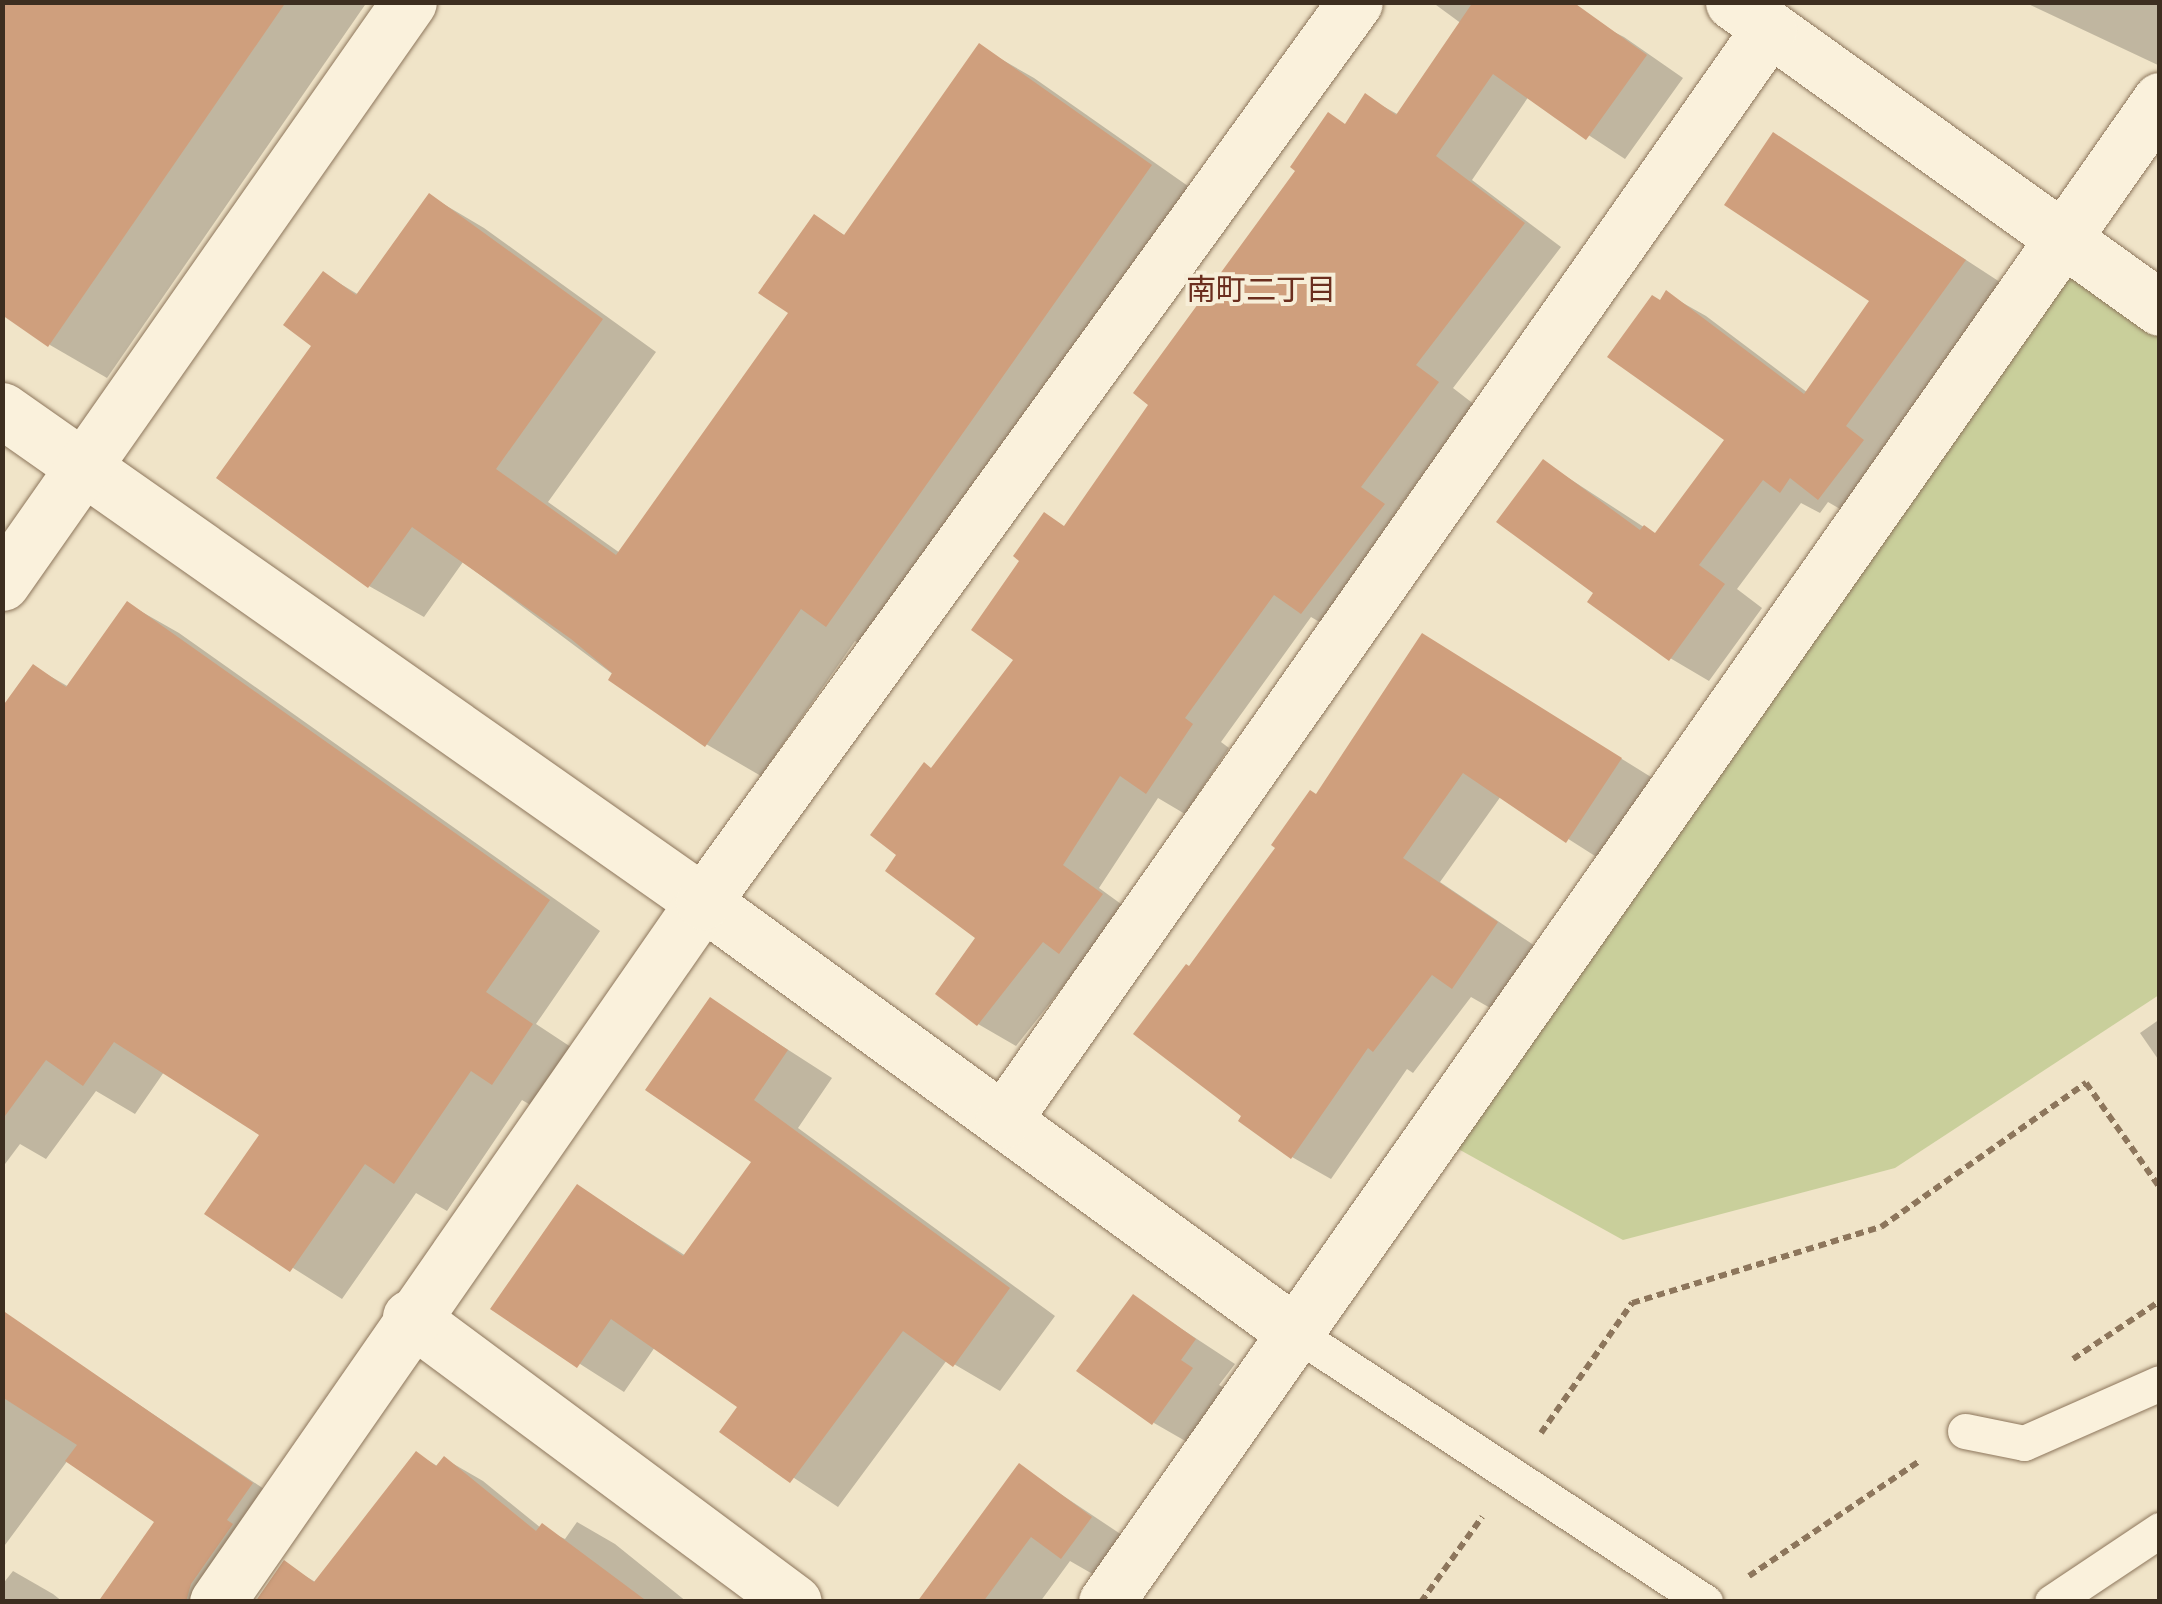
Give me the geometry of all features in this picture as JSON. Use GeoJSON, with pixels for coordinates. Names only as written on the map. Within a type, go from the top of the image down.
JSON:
{"type":"FeatureCollection","features":[{"type":"Feature","properties":{"kind":"street"},"geometry":{"type":"LineString","coordinates":[[2,583],[409,2]]}},
{"type":"Feature","properties":{"kind":"street"},"geometry":{"type":"LineString","coordinates":[[216,1602],[410,1317],[703,902],[1355,2]]}},
{"type":"Feature","properties":{"kind":"street"},"geometry":{"type":"LineString","coordinates":[[1003,1120],[1751,16],[2160,308]]}},
{"type":"Feature","properties":{"kind":"street"},"geometry":{"type":"LineString","coordinates":[[1106,1602],[2160,100]]}},
{"type":"Feature","properties":{"kind":"street"},"geometry":{"type":"LineString","coordinates":[[2,410],[703,902],[1294,1332]]}},
{"type":"Feature","properties":{"kind":"street"},"geometry":{"type":"LineString","coordinates":[[410,1317],[794,1602]]}},
{"type":"Feature","properties":{"kind":"lane"},"geometry":{"type":"LineString","coordinates":[[1294,1332],[1705,1602]]}},
{"type":"Feature","properties":{"kind":"lane"},"geometry":{"type":"LineString","coordinates":[[1965,1430],[2024,1443],[2160,1383]]}},
{"type":"Feature","properties":{"kind":"lane"},"geometry":{"type":"LineString","coordinates":[[2052,1602],[2160,1530]]}},
{"type":"Feature","properties":{"kind":"path"},"geometry":{"type":"LineString","coordinates":[[1421,1602],[1632,1303],[1880,1227],[2086,1083],[2160,1188]]}},
{"type":"Feature","properties":{"kind":"green space"},"geometry":{"type":"Polygon","coordinates":[[[2061,239],[2159,308],[2159,995],[1895,1168],[1623,1240],[1433,1135],[2061,239]]]}},
{"type":"Feature","properties":{"kind":"building"},"geometry":{"type":"Polygon","coordinates":[[[2,2],[286,2],[48,347],[2,315],[2,2]]]}},
{"type":"Feature","properties":{"kind":"building"},"geometry":{"type":"Polygon","coordinates":[[[1473,2],[1573,2],[1647,55],[1586,140],[1493,74],[1436,156],[1525,223],[1416,365],[1439,382],[1361,487],[1385,504],[1301,614],[1274,595],[1185,718],[1193,724],[1146,794],[1120,776],[1063,865],[1103,894],[1059,954],[1043,942],[977,1026],[935,994],[975,938],[885,871],[896,855],[870,835],[924,762],[931,768],[1013,660],[971,630],[1019,561],[1013,556],[1044,512],[1064,526],[1148,405],[1133,393],[1295,171],[1290,167],[1328,112],[1345,124],[1365,93],[1396,115],[1473,2]]]}},
{"type":"Feature","properties":{"kind":"building"},"geometry":{"type":"Polygon","coordinates":[[[979,43],[1152,165],[826,627],[801,609],[705,747],[608,680],[612,673],[571,639],[412,527],[368,588],[216,478],[311,346],[283,325],[323,271],[356,295],[429,193],[603,319],[496,469],[616,555],[788,313],[758,293],[814,214],[844,235],[979,43]]]}},
{"type":"Feature","properties":{"kind":"building"},"geometry":{"type":"Polygon","coordinates":[[[1773,132],[1966,260],[1846,426],[1864,440],[1818,500],[1790,478],[1780,493],[1763,480],[1699,565],[1725,584],[1669,661],[1587,602],[1593,593],[1496,522],[1543,459],[1640,530],[1644,525],[1655,533],[1724,440],[1607,357],[1652,295],[1660,300],[1666,290],[1804,394],[1869,301],[1724,205],[1773,132]]]}},
{"type":"Feature","properties":{"kind":"building"},"geometry":{"type":"Polygon","coordinates":[[[127,601],[550,900],[486,992],[533,1024],[492,1085],[471,1071],[394,1184],[365,1164],[290,1272],[204,1214],[259,1135],[114,1042],[83,1086],[46,1060],[2,1120],[2,707],[33,664],[66,687],[127,601]]]}},
{"type":"Feature","properties":{"kind":"building"},"geometry":{"type":"Polygon","coordinates":[[[1422,633],[1622,758],[1566,843],[1463,773],[1403,858],[1498,922],[1452,989],[1432,975],[1373,1052],[1368,1048],[1291,1159],[1238,1121],[1241,1116],[1133,1034],[1186,964],[1189,966],[1275,848],[1271,845],[1310,790],[1316,794],[1422,633]]]}},
{"type":"Feature","properties":{"kind":"building"},"geometry":{"type":"Polygon","coordinates":[[[710,997],[788,1050],[754,1100],[1010,1288],[953,1367],[903,1331],[790,1483],[719,1432],[737,1407],[611,1319],[577,1368],[490,1309],[577,1184],[683,1256],[751,1162],[645,1090],[710,997]]]}},
{"type":"Feature","properties":{"kind":"building"},"geometry":{"type":"Polygon","coordinates":[[[1133,1294],[1196,1339],[1181,1360],[1193,1368],[1152,1425],[1076,1371],[1133,1294]]]}},
{"type":"Feature","properties":{"kind":"building"},"geometry":{"type":"Polygon","coordinates":[[[2,1310],[253,1483],[227,1520],[233,1524],[191,1584],[186,1602],[98,1602],[154,1522],[65,1461],[77,1445],[2,1397],[2,1310]]]}},
{"type":"Feature","properties":{"kind":"building"},"geometry":{"type":"Polygon","coordinates":[[[416,1451],[436,1466],[444,1456],[536,1531],[542,1523],[648,1602],[255,1602],[284,1560],[314,1582],[416,1451]]]}},
{"type":"Feature","properties":{"kind":"building"},"geometry":{"type":"Polygon","coordinates":[[[1019,1463],[1092,1517],[1061,1559],[1031,1537],[983,1602],[917,1602],[1019,1463]]]}},
{"type":"Feature","properties":{"kind":"district","name":"南町二丁目"},"geometry":{"type":"Point","coordinates":[1261,290]}}]}
